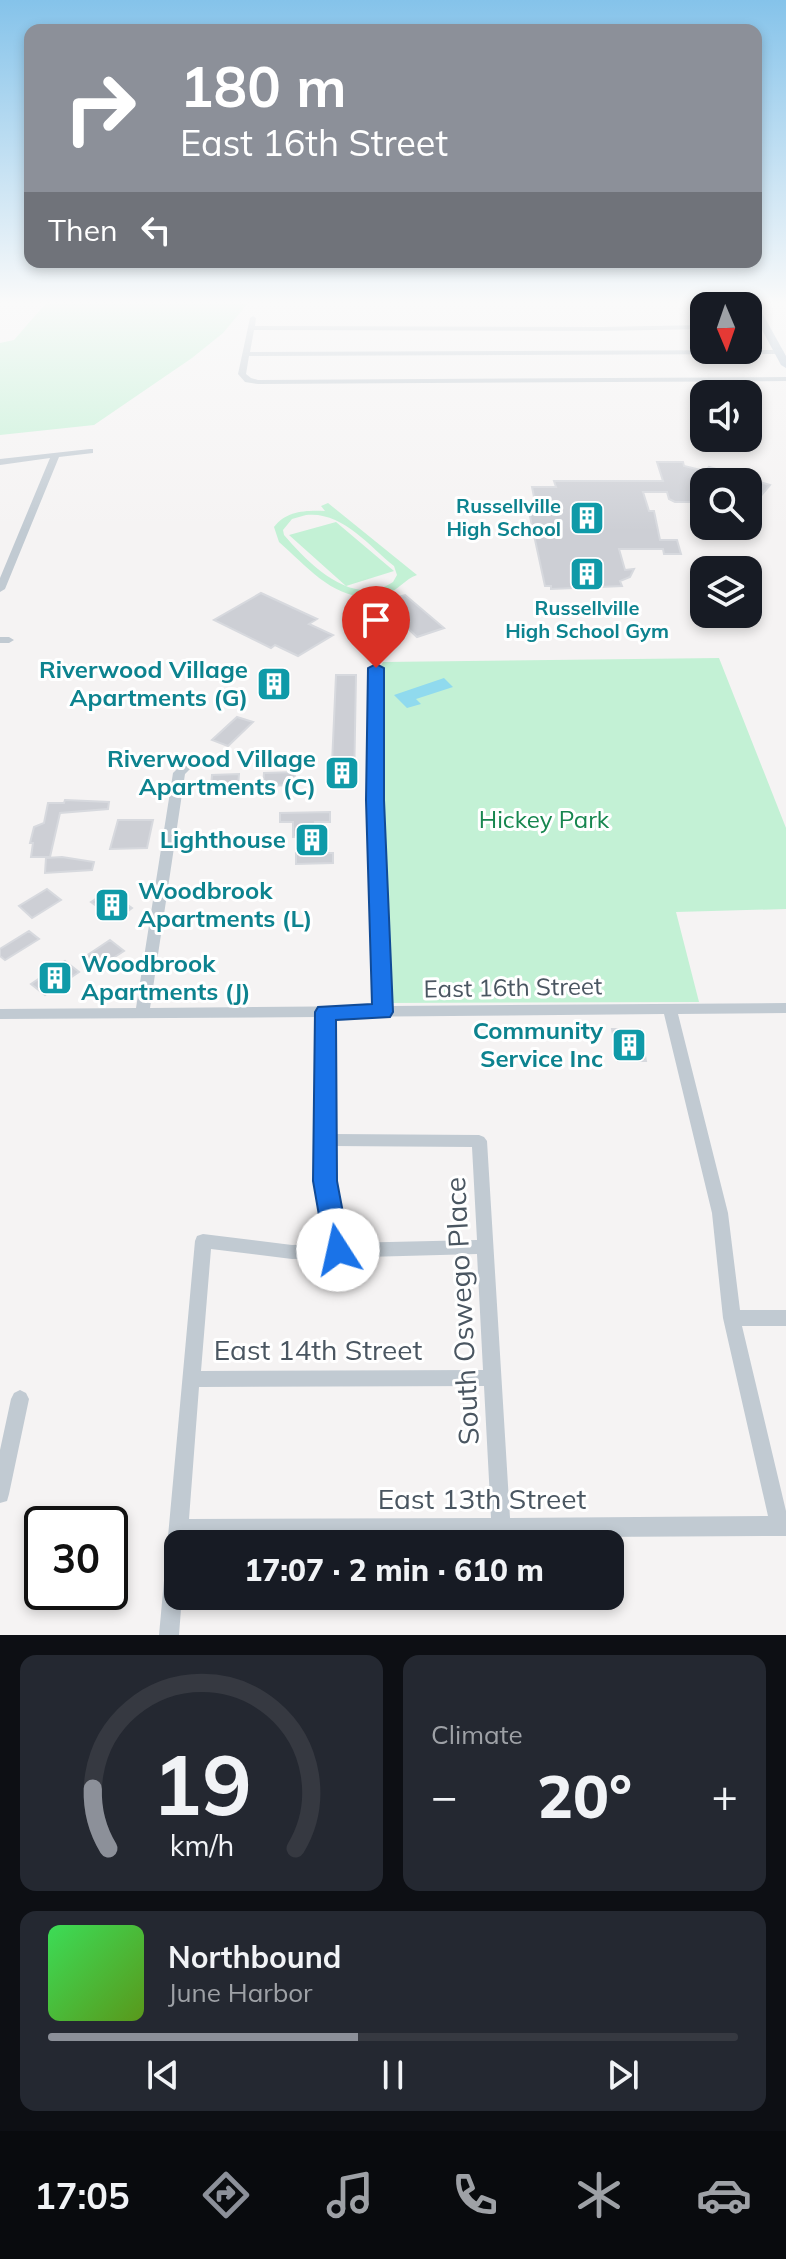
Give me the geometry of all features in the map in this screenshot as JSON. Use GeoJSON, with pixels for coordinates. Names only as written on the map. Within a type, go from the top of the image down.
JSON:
{"type":"FeatureCollection","features":[{"type":"Feature","properties":{"kind":"street"},"geometry":{"type":"LineString","coordinates":[[249,378],[258,382],[786,379]]}},
{"type":"Feature","properties":{"kind":"street"},"geometry":{"type":"LineString","coordinates":[[0,462],[90,451]]}},
{"type":"Feature","properties":{"kind":"street"},"geometry":{"type":"LineString","coordinates":[[0,589],[56,455]]}},
{"type":"Feature","properties":{"kind":"street"},"geometry":{"type":"LineString","coordinates":[[376,668],[375,800],[383,1012]]}},
{"type":"Feature","properties":{"kind":"street"},"geometry":{"type":"LineString","coordinates":[[142,1013],[179,773],[187,766],[205,764]]}},
{"type":"Feature","properties":{"kind":"street"},"geometry":{"type":"LineString","coordinates":[[669,1008],[720,1213],[732,1318],[783,1526]]}},
{"type":"Feature","properties":{"kind":"street","name":"East 16th Street"},"geometry":{"type":"LineString","coordinates":[[0,1014],[786,1008]]}},
{"type":"Feature","properties":{"kind":"street"},"geometry":{"type":"LineString","coordinates":[[326,1012],[325,1181],[338,1250]]}},
{"type":"Feature","properties":{"kind":"street","name":"South Oswego Place"},"geometry":{"type":"LineString","coordinates":[[323,1140],[479,1141],[501,1526]]}},
{"type":"Feature","properties":{"kind":"street"},"geometry":{"type":"LineString","coordinates":[[169,1635],[203,1241],[292,1252],[485,1247]]}},
{"type":"Feature","properties":{"kind":"street"},"geometry":{"type":"LineString","coordinates":[[732,1318],[786,1318]]}},
{"type":"Feature","properties":{"kind":"street","name":"East 14th Street"},"geometry":{"type":"LineString","coordinates":[[192,1379],[492,1378]]}},
{"type":"Feature","properties":{"kind":"street"},"geometry":{"type":"LineString","coordinates":[[0,1494],[20,1399]]}},
{"type":"Feature","properties":{"kind":"street","name":"East 13th Street"},"geometry":{"type":"LineString","coordinates":[[179,1529],[783,1526]]}},
{"type":"Feature","properties":{"kind":"green space"},"geometry":{"type":"Polygon","coordinates":[[[0,378],[162,378],[94,425],[0,435],[0,378]]]}},
{"type":"Feature","properties":{"kind":"green space"},"geometry":{"type":"Polygon","coordinates":[[[328,503],[417,575],[391,592],[369,597],[340,591],[314,574],[279,542],[274,527],[290,515],[325,511],[321,506],[328,503]],[[319,515],[292,519],[283,530],[284,535],[319,570],[348,587],[363,590],[378,589],[393,582],[397,575],[394,566],[354,531],[319,515]]]}},
{"type":"Feature","properties":{"kind":"green space"},"geometry":{"type":"Polygon","coordinates":[[[336,522],[394,571],[346,586],[289,535],[336,522]]]}},
{"type":"Feature","properties":{"kind":"green space","name":"Hickey Park"},"geometry":{"type":"Polygon","coordinates":[[[719,658],[786,828],[786,909],[676,912],[699,1002],[386,1003],[379,670],[383,662],[719,658]]]}},
{"type":"Feature","properties":{"kind":"water"},"geometry":{"type":"Polygon","coordinates":[[[444,678],[453,687],[416,699],[421,704],[407,708],[394,695],[444,678]]]}},
{"type":"Feature","properties":{"kind":"building","name":"Russellville High School"},"geometry":{"type":"Polygon","coordinates":[[[657,462],[683,462],[684,466],[692,468],[690,502],[675,502],[669,499],[667,492],[643,492],[649,511],[654,511],[660,540],[677,540],[681,554],[664,554],[663,549],[619,549],[625,570],[634,569],[630,577],[620,581],[622,586],[551,589],[551,586],[545,586],[529,512],[537,512],[532,487],[556,487],[554,481],[663,481],[657,462]]]}},
{"type":"Feature","properties":{"kind":"building","name":"Russellville High School"},"geometry":{"type":"Polygon","coordinates":[[[762,483],[770,485],[762,494],[762,483]]]}},
{"type":"Feature","properties":{"kind":"building"},"geometry":{"type":"Polygon","coordinates":[[[261,593],[317,619],[309,624],[333,635],[298,656],[275,645],[271,648],[214,620],[261,593]]]}},
{"type":"Feature","properties":{"kind":"building"},"geometry":{"type":"Polygon","coordinates":[[[405,595],[444,628],[417,637],[402,623],[409,621],[384,601],[405,595]]]}},
{"type":"Feature","properties":{"kind":"building","name":"Riverwood Village Apartments (G)"},"geometry":{"type":"Polygon","coordinates":[[[265,675],[286,675],[284,692],[263,692],[265,675]]]}},
{"type":"Feature","properties":{"kind":"building"},"geometry":{"type":"Polygon","coordinates":[[[336,675],[356,675],[354,785],[331,786],[336,675]]]}},
{"type":"Feature","properties":{"kind":"building"},"geometry":{"type":"Polygon","coordinates":[[[237,717],[253,722],[228,746],[212,740],[237,717]]]}},
{"type":"Feature","properties":{"kind":"building"},"geometry":{"type":"Polygon","coordinates":[[[295,772],[294,785],[263,786],[264,773],[295,772]]]}},
{"type":"Feature","properties":{"kind":"building"},"geometry":{"type":"Polygon","coordinates":[[[239,774],[238,786],[211,787],[212,775],[239,774]]]}},
{"type":"Feature","properties":{"kind":"building"},"geometry":{"type":"Polygon","coordinates":[[[65,800],[109,802],[108,809],[60,813],[50,857],[31,857],[34,827],[44,823],[48,803],[64,803],[65,800]]]}},
{"type":"Feature","properties":{"kind":"building"},"geometry":{"type":"Polygon","coordinates":[[[330,812],[330,822],[315,822],[315,836],[293,837],[293,822],[280,822],[280,813],[330,812]]]}},
{"type":"Feature","properties":{"kind":"building"},"geometry":{"type":"Polygon","coordinates":[[[118,820],[153,820],[147,848],[110,849],[118,820]]]}},
{"type":"Feature","properties":{"kind":"building"},"geometry":{"type":"Polygon","coordinates":[[[309,844],[325,844],[325,853],[333,853],[333,863],[296,864],[296,853],[309,853],[309,844]]]}},
{"type":"Feature","properties":{"kind":"building"},"geometry":{"type":"Polygon","coordinates":[[[46,858],[94,862],[92,870],[45,873],[46,858]]]}},
{"type":"Feature","properties":{"kind":"building"},"geometry":{"type":"Polygon","coordinates":[[[47,889],[61,900],[32,918],[19,906],[47,889]]]}},
{"type":"Feature","properties":{"kind":"building","name":"Woodbrook Apartments (L)"},"geometry":{"type":"Polygon","coordinates":[[[108,891],[132,908],[116,920],[91,902],[108,891]]]}},
{"type":"Feature","properties":{"kind":"building"},"geometry":{"type":"Polygon","coordinates":[[[29,931],[39,939],[5,960],[0,956],[0,949],[29,931]]]}},
{"type":"Feature","properties":{"kind":"building"},"geometry":{"type":"Polygon","coordinates":[[[110,940],[124,951],[96,969],[83,958],[110,940]]]}},
{"type":"Feature","properties":{"kind":"building","name":"Woodbrook Apartments (J)"},"geometry":{"type":"Polygon","coordinates":[[[65,961],[79,972],[45,995],[31,984],[65,961]]]}},
{"type":"Feature","properties":{"kind":"building","name":"Community Service Inc"},"geometry":{"type":"Polygon","coordinates":[[[612,1029],[640,1029],[646,1061],[618,1061],[612,1029]]]}},
{"type":"Feature","properties":{"kind":"place","name":"Russellville High School"},"geometry":{"type":"Point","coordinates":[587,518]}},
{"type":"Feature","properties":{"kind":"place","name":"Russellville High School Gym"},"geometry":{"type":"Point","coordinates":[587,574]}},
{"type":"Feature","properties":{"kind":"place","name":"Riverwood Village Apartments (G)"},"geometry":{"type":"Point","coordinates":[274,684]}},
{"type":"Feature","properties":{"kind":"place","name":"Riverwood Village Apartments (C)"},"geometry":{"type":"Point","coordinates":[342,773]}},
{"type":"Feature","properties":{"kind":"place","name":"Lighthouse"},"geometry":{"type":"Point","coordinates":[312,840]}},
{"type":"Feature","properties":{"kind":"place","name":"Woodbrook Apartments (L)"},"geometry":{"type":"Point","coordinates":[112,905]}},
{"type":"Feature","properties":{"kind":"place","name":"Woodbrook Apartments (J)"},"geometry":{"type":"Point","coordinates":[55,978]}},
{"type":"Feature","properties":{"kind":"place","name":"Community Service Inc"},"geometry":{"type":"Point","coordinates":[629,1045]}},
{"type":"Feature","properties":{"kind":"route"},"geometry":{"type":"LineString","coordinates":[[338,1250],[325,1181],[326,1012],[383,1012],[375,800],[376,668]]}}]}
